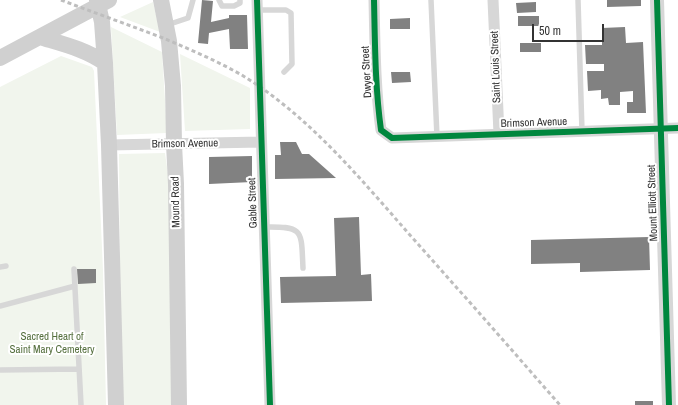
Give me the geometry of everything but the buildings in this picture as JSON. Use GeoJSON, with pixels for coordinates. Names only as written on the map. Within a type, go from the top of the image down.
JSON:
{"type":"FeatureCollection","features":[{"type":"Feature","properties":{"kind":"main road","name":"Mound Road"},"geometry":{"type":"LineString","coordinates":[[161,0],[169,41],[173,86],[179,405]]}},
{"type":"Feature","properties":{"kind":"main road"},"geometry":{"type":"LineString","coordinates":[[0,58],[101,2],[105,63],[116,405]]}},
{"type":"Feature","properties":{"kind":"main road"},"geometry":{"type":"LineString","coordinates":[[40,37],[82,50],[105,63]]}},
{"type":"Feature","properties":{"kind":"street","name":"Dwyer Street"},"geometry":{"type":"LineString","coordinates":[[374,0],[377,88],[380,123],[381,130],[392,138]]}},
{"type":"Feature","properties":{"kind":"street","name":"Saint Louis Street"},"geometry":{"type":"LineString","coordinates":[[494,0],[499,134]]}},
{"type":"Feature","properties":{"kind":"street","name":"Mount Elliott Street"},"geometry":{"type":"LineString","coordinates":[[657,0],[669,405]]}},
{"type":"Feature","properties":{"kind":"street","name":"Gable Street"},"geometry":{"type":"LineString","coordinates":[[258,5],[270,405]]}},
{"type":"Feature","properties":{"kind":"street","name":"Brimson Avenue"},"geometry":{"type":"LineString","coordinates":[[392,138],[678,128]]}},
{"type":"Feature","properties":{"kind":"street","name":"Brimson Avenue"},"geometry":{"type":"LineString","coordinates":[[108,145],[262,142]]}},
{"type":"Feature","properties":{"kind":"lane"},"geometry":{"type":"LineString","coordinates":[[166,25],[188,18],[193,0]]}},
{"type":"Feature","properties":{"kind":"lane"},"geometry":{"type":"LineString","coordinates":[[219,0],[222,6],[234,6],[240,3],[240,0]]}},
{"type":"Feature","properties":{"kind":"lane"},"geometry":{"type":"LineString","coordinates":[[431,0],[437,137]]}},
{"type":"Feature","properties":{"kind":"lane"},"geometry":{"type":"LineString","coordinates":[[578,0],[582,132]]}},
{"type":"Feature","properties":{"kind":"lane"},"geometry":{"type":"LineString","coordinates":[[258,5],[286,10],[291,13],[292,64],[284,72]]}},
{"type":"Feature","properties":{"kind":"lane"},"geometry":{"type":"LineString","coordinates":[[264,227],[282,226],[293,228],[299,232],[301,237],[302,268]]}},
{"type":"Feature","properties":{"kind":"lane"},"geometry":{"type":"LineString","coordinates":[[74,269],[81,405]]}},
{"type":"Feature","properties":{"kind":"lane"},"geometry":{"type":"LineString","coordinates":[[0,306],[75,286]]}},
{"type":"Feature","properties":{"kind":"lane"},"geometry":{"type":"LineString","coordinates":[[0,370],[79,369]]}},
{"type":"Feature","properties":{"kind":"green space"},"geometry":{"type":"Polygon","coordinates":[[[153,2],[160,32],[120,17],[153,2]]]}},
{"type":"Feature","properties":{"kind":"green space"},"geometry":{"type":"Polygon","coordinates":[[[111,27],[162,52],[167,133],[117,135],[111,27]]]}},
{"type":"Feature","properties":{"kind":"green space"},"geometry":{"type":"Polygon","coordinates":[[[180,54],[250,88],[250,129],[185,131],[180,54]]]}},
{"type":"Feature","properties":{"kind":"green space","name":"Sacred Heart of Saint Mary Cemetery"},"geometry":{"type":"Polygon","coordinates":[[[61,56],[92,67],[94,71],[103,270],[106,405],[0,405],[0,87],[61,56]]]}},
{"type":"Feature","properties":{"kind":"green space"},"geometry":{"type":"Polygon","coordinates":[[[165,153],[171,195],[172,405],[121,405],[119,154],[165,153]]]}},
{"type":"Feature","properties":{"kind":"railway"},"geometry":{"type":"LineString","coordinates":[[61,0],[163,38],[212,59],[240,74],[288,108],[310,127],[351,169],[560,405]]}},
{"type":"Feature","properties":{"kind":"cycle path"},"geometry":{"type":"LineString","coordinates":[[257,0],[270,405]]}},
{"type":"Feature","properties":{"kind":"cycle path"},"geometry":{"type":"LineString","coordinates":[[374,0],[376,81],[381,130],[392,138],[678,128]]}},
{"type":"Feature","properties":{"kind":"cycle path"},"geometry":{"type":"LineString","coordinates":[[657,0],[669,405]]}}]}
